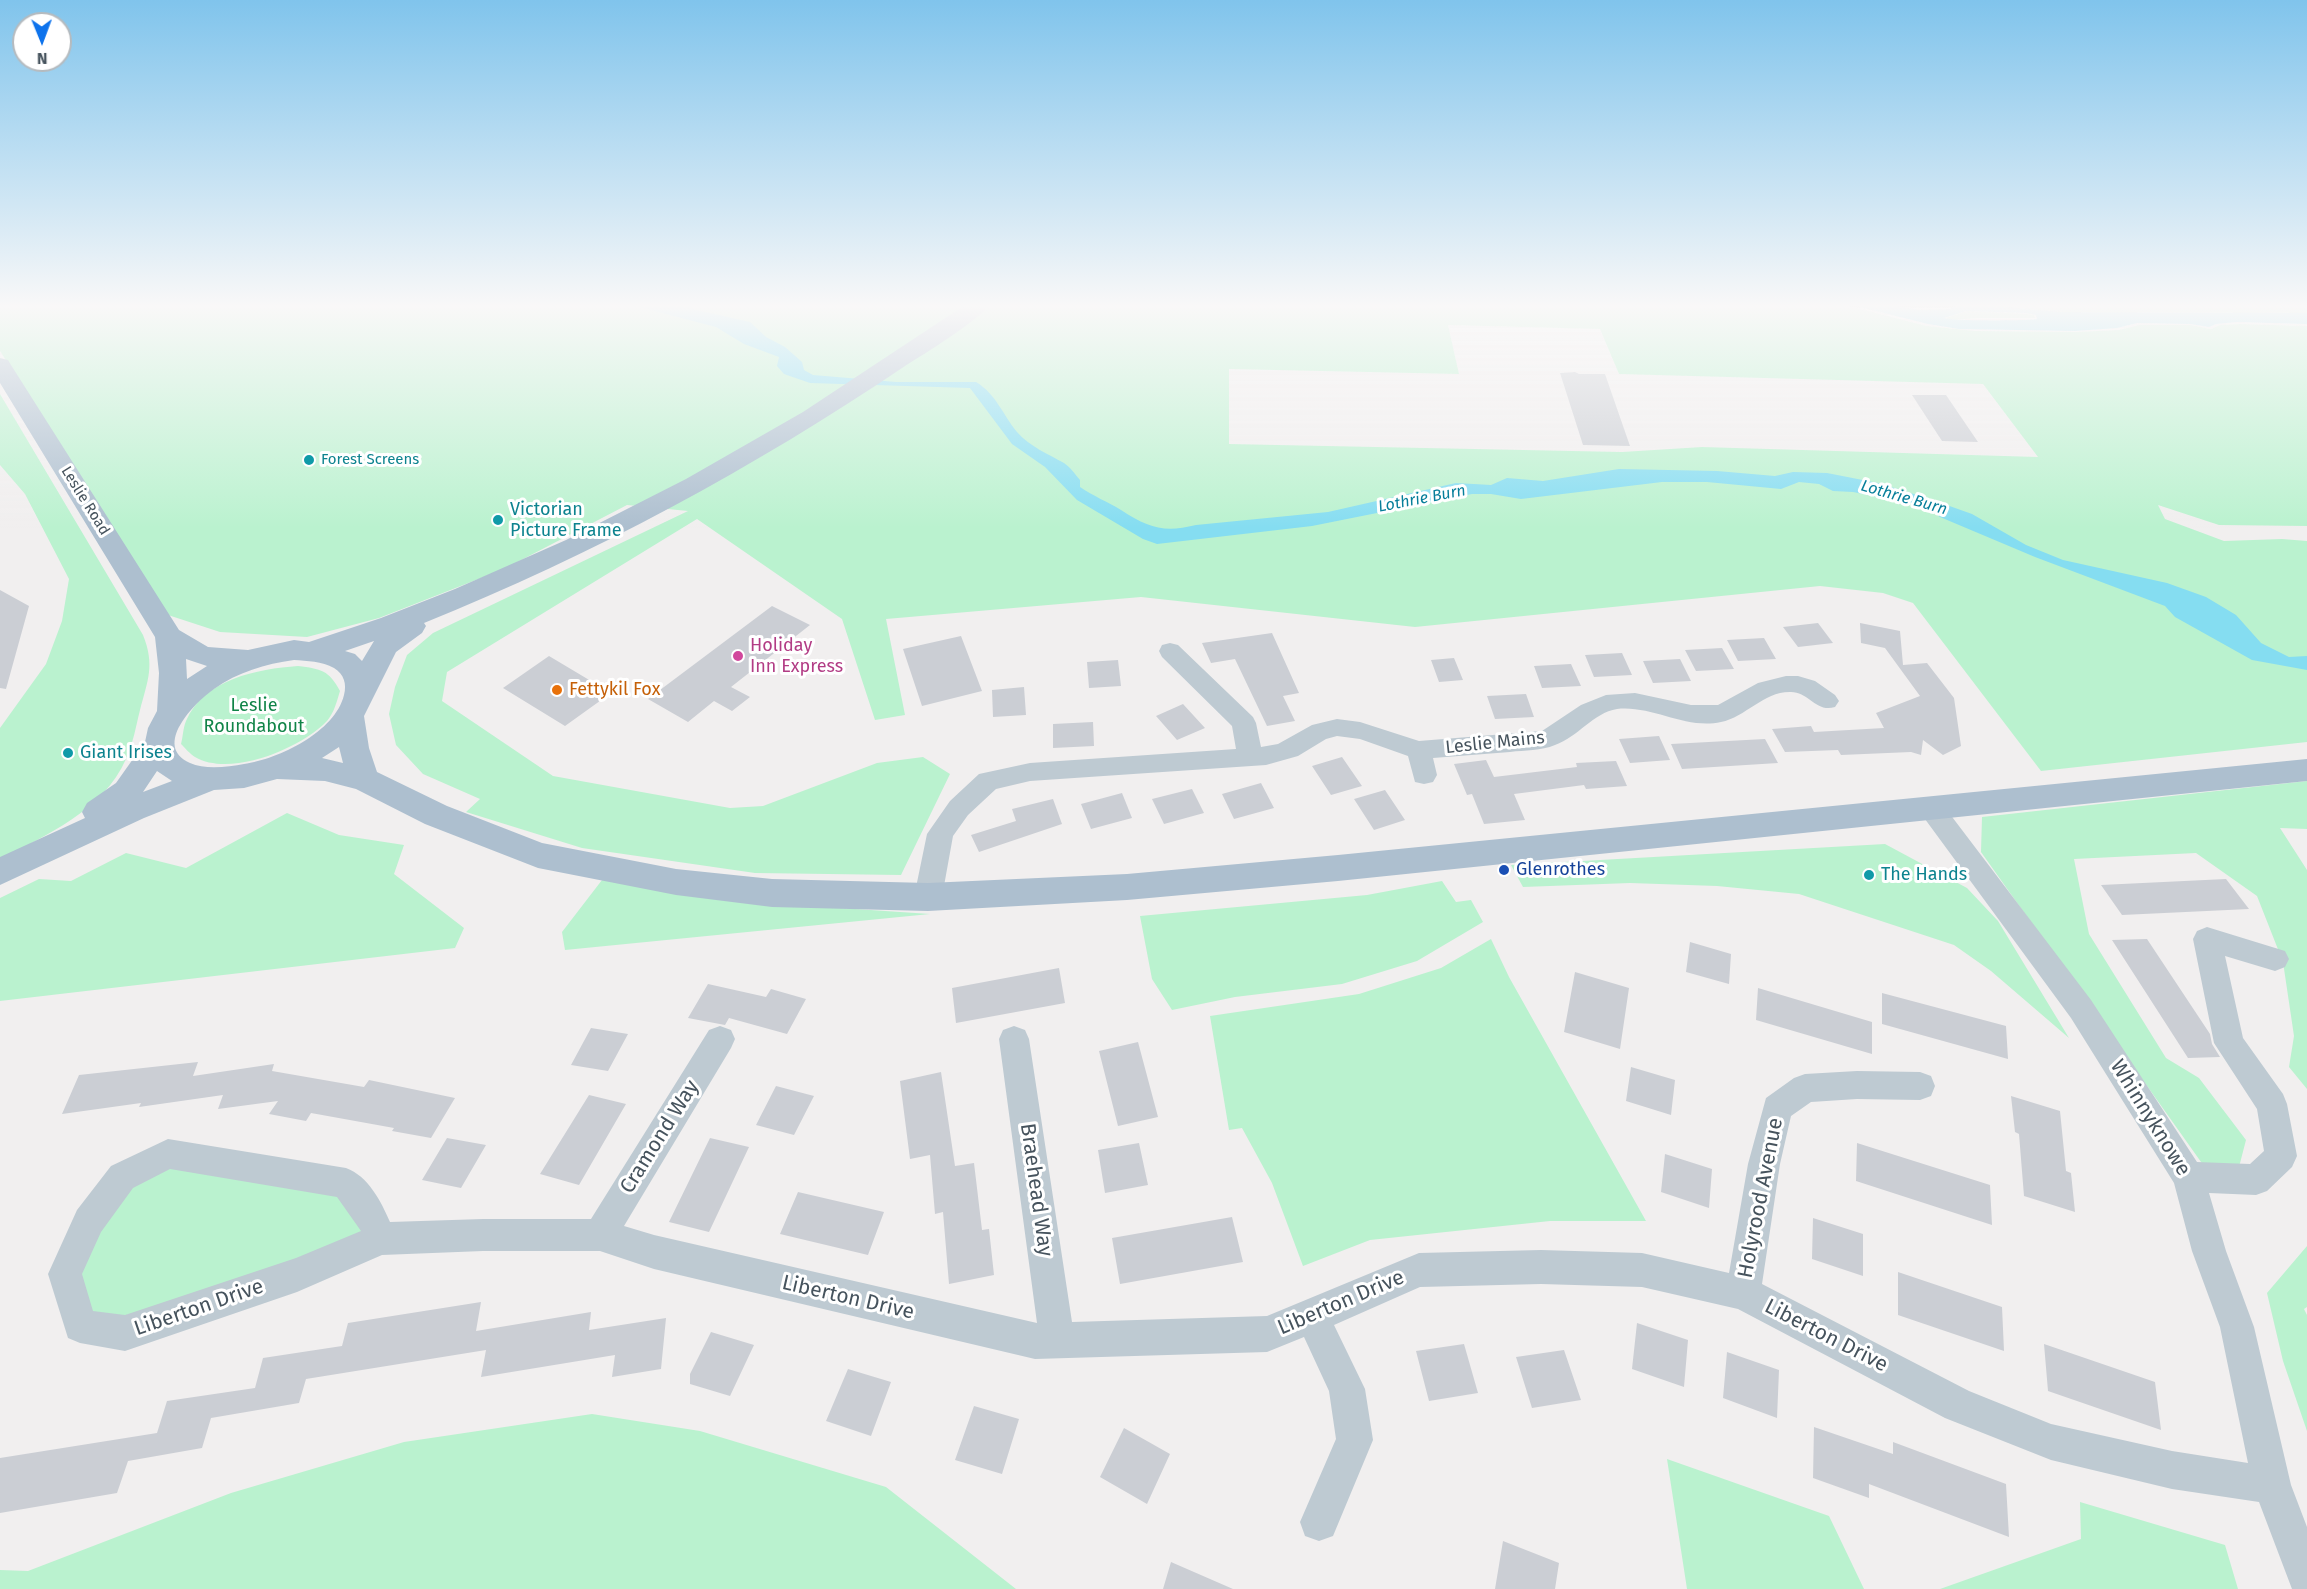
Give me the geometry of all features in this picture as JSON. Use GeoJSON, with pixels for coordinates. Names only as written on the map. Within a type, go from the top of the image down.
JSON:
{"type":"FeatureCollection","features":[{"type":"Feature","properties":{"kind":"main road","name":"Leslie Road"},"geometry":{"type":"LineString","coordinates":[[9,379],[170,637]]}},
{"type":"Feature","properties":{"kind":"main road"},"geometry":{"type":"LineString","coordinates":[[52,846],[127,790],[159,745],[162,728],[172,711],[200,684],[218,672],[249,659],[272,653],[315,650],[372,634],[434,609],[617,526],[719,473],[870,379]]}},
{"type":"Feature","properties":{"kind":"main road"},"geometry":{"type":"LineString","coordinates":[[159,745],[167,762],[184,774],[210,779],[243,777],[278,768],[308,753],[332,736],[355,703],[386,646],[434,609]]}},
{"type":"Feature","properties":{"kind":"main road"},"geometry":{"type":"LineString","coordinates":[[170,637],[202,656],[249,659]]}},
{"type":"Feature","properties":{"kind":"main road"},"geometry":{"type":"LineString","coordinates":[[170,637],[173,673],[172,711]]}},
{"type":"Feature","properties":{"kind":"main road"},"geometry":{"type":"LineString","coordinates":[[315,650],[335,655],[349,663],[358,675],[354,748],[364,779]]}},
{"type":"Feature","properties":{"kind":"main road"},"geometry":{"type":"LineString","coordinates":[[278,768],[325,770],[364,779],[442,817],[538,855],[676,882],[762,891],[928,897],[1127,886],[1280,873],[2307,770]]}},
{"type":"Feature","properties":{"kind":"main road"},"geometry":{"type":"LineString","coordinates":[[0,872],[133,809],[210,779]]}},
{"type":"Feature","properties":{"kind":"street"},"geometry":{"type":"LineString","coordinates":[[1170,651],[1244,723],[1250,757]]}},
{"type":"Feature","properties":{"kind":"street","name":"Leslie Mains"},"geometry":{"type":"LineString","coordinates":[[928,897],[940,834],[959,808],[988,781],[1030,772],[1280,753],[1298,746],[1314,734],[1327,729],[1360,730],[1402,747],[1419,750],[1544,740],[1558,736],[1592,709],[1607,703],[1636,701],[1689,713],[1720,714],[1768,687],[1803,675],[1827,701]]}},
{"type":"Feature","properties":{"kind":"street","name":"Leslie Mains"},"geometry":{"type":"LineString","coordinates":[[1419,750],[1424,775]]}},
{"type":"Feature","properties":{"kind":"street","name":"Whinnyknowe"},"geometry":{"type":"LineString","coordinates":[[1931,808],[2082,1009],[2188,1177],[2209,1251],[2237,1327],[2272,1485],[2307,1576]]}},
{"type":"Feature","properties":{"kind":"street"},"geometry":{"type":"LineString","coordinates":[[2188,1177],[2256,1180],[2282,1156],[2272,1104],[2229,1043],[2207,939],[2275,959]]}},
{"type":"Feature","properties":{"kind":"street","name":"Cramond Way"},"geometry":{"type":"LineString","coordinates":[[600,1235],[720,1039]]}},
{"type":"Feature","properties":{"kind":"street","name":"Braehead Way"},"geometry":{"type":"LineString","coordinates":[[1014,1039],[1057,1340]]}},
{"type":"Feature","properties":{"kind":"street","name":"Holyrood Avenue"},"geometry":{"type":"LineString","coordinates":[[1743,1293],[1764,1164],[1777,1108],[1805,1088],[1857,1085],[1920,1086]]}},
{"type":"Feature","properties":{"kind":"street","name":"Liberton Drive"},"geometry":{"type":"LineString","coordinates":[[381,1239],[370,1214],[346,1183],[168,1154],[122,1177],[89,1221],[64,1274],[80,1326],[125,1334],[297,1275],[381,1239],[483,1235],[600,1235],[654,1252],[1035,1341],[1267,1334],[1419,1270],[1541,1267],[1642,1270],[1743,1293],[1958,1405],[2051,1442],[2172,1470],[2272,1485]]}},
{"type":"Feature","properties":{"kind":"street"},"geometry":{"type":"LineString","coordinates":[[1312,1316],[1347,1389],[1355,1440],[1319,1522]]}},
{"type":"Feature","properties":{"kind":"green space"},"geometry":{"type":"Polygon","coordinates":[[[18,379],[1229,379],[1229,444],[1622,452],[1702,447],[2038,457],[1983,384],[1807,379],[2307,379],[2307,526],[2219,525],[2158,505],[2165,519],[2224,541],[2282,539],[2307,541],[2307,742],[2041,771],[1913,603],[1883,593],[1820,586],[1415,627],[1141,597],[886,619],[905,715],[875,720],[842,619],[697,519],[447,672],[442,701],[553,776],[730,808],[763,806],[877,763],[923,757],[950,774],[901,875],[755,873],[582,848],[466,812],[480,799],[423,774],[396,745],[389,714],[395,687],[407,655],[433,633],[688,511],[627,505],[504,569],[379,618],[307,637],[220,632],[168,615],[18,379]]]}},
{"type":"Feature","properties":{"kind":"green space"},"geometry":{"type":"Polygon","coordinates":[[[0,394],[143,635],[149,655],[149,672],[132,741],[126,759],[116,777],[103,793],[72,819],[0,860],[0,728],[46,664],[62,621],[69,579],[25,494],[0,465],[0,394]]]}},
{"type":"Feature","properties":{"kind":"green space","name":"Leslie Roundabout"},"geometry":{"type":"Polygon","coordinates":[[[298,666],[324,672],[340,691],[327,721],[300,741],[265,757],[227,764],[210,763],[195,757],[181,744],[185,724],[194,707],[205,695],[233,679],[249,674],[298,666]]]}},
{"type":"Feature","properties":{"kind":"green space"},"geometry":{"type":"Polygon","coordinates":[[[2307,781],[2307,829],[2280,828],[2307,870],[2307,1089],[2289,1067],[2294,1036],[2283,962],[2257,896],[2196,853],[2074,859],[2089,934],[2166,1058],[2199,1078],[2246,1140],[2239,1167],[2206,1169],[1981,852],[1982,817],[2307,781]]]}},
{"type":"Feature","properties":{"kind":"green space"},"geometry":{"type":"Polygon","coordinates":[[[287,813],[339,835],[404,845],[394,874],[464,928],[455,948],[0,1001],[0,898],[39,879],[71,881],[126,853],[186,868],[287,813]]]}},
{"type":"Feature","properties":{"kind":"green space"},"geometry":{"type":"Polygon","coordinates":[[[1885,844],[1967,888],[1998,921],[2069,1038],[1991,971],[1954,945],[1799,894],[1717,886],[1630,883],[1523,887],[1511,865],[1885,844]]]}},
{"type":"Feature","properties":{"kind":"green space"},"geometry":{"type":"Polygon","coordinates":[[[602,880],[781,904],[930,914],[565,950],[562,932],[602,880]]]}},
{"type":"Feature","properties":{"kind":"green space"},"geometry":{"type":"Polygon","coordinates":[[[1442,881],[1456,902],[1471,900],[1483,922],[1417,961],[1342,984],[1235,997],[1172,1010],[1152,979],[1140,916],[1367,895],[1442,881]]]}},
{"type":"Feature","properties":{"kind":"green space"},"geometry":{"type":"Polygon","coordinates":[[[1491,939],[1509,977],[1646,1221],[1550,1221],[1370,1240],[1303,1266],[1272,1183],[1242,1128],[1229,1130],[1210,1016],[1359,994],[1441,968],[1491,939]]]}},
{"type":"Feature","properties":{"kind":"green space"},"geometry":{"type":"Polygon","coordinates":[[[168,1154],[346,1183],[381,1239],[297,1275],[80,1326],[65,1274],[89,1221],[168,1154]]]}},
{"type":"Feature","properties":{"kind":"green space"},"geometry":{"type":"Polygon","coordinates":[[[2307,1246],[2307,1307],[2304,1309],[2307,1315],[2307,1431],[2283,1361],[2267,1293],[2307,1246]]]}},
{"type":"Feature","properties":{"kind":"green space"},"geometry":{"type":"Polygon","coordinates":[[[592,1414],[700,1431],[886,1487],[1016,1589],[0,1589],[0,1570],[28,1571],[231,1493],[404,1442],[592,1414]]]}},
{"type":"Feature","properties":{"kind":"green space"},"geometry":{"type":"Polygon","coordinates":[[[1667,1459],[1829,1516],[1864,1589],[1687,1589],[1667,1459]]]}},
{"type":"Feature","properties":{"kind":"green space"},"geometry":{"type":"Polygon","coordinates":[[[2080,1502],[2225,1545],[2238,1589],[1940,1589],[2081,1539],[2080,1502]]]}},
{"type":"Feature","properties":{"kind":"water","name":"Lothrie Burn"},"geometry":{"type":"Polygon","coordinates":[[[799,379],[976,382],[989,392],[1022,437],[1064,463],[1080,480],[1080,487],[1140,521],[1166,529],[1328,512],[1456,483],[1491,485],[1507,478],[1543,481],[1619,469],[1717,471],[1775,476],[1793,472],[1827,473],[1878,483],[1972,514],[2026,545],[2063,560],[2167,583],[2206,597],[2236,615],[2261,643],[2289,657],[2307,656],[2307,670],[2252,660],[2175,617],[2165,606],[2035,557],[1940,517],[1928,507],[1853,492],[1833,491],[1819,484],[1799,482],[1781,489],[1707,482],[1662,482],[1521,499],[1491,494],[1472,494],[1312,526],[1157,544],[1143,539],[1077,500],[1045,467],[1012,444],[970,388],[810,383],[799,379]]]}},
{"type":"Feature","properties":{"kind":"building"},"geometry":{"type":"Polygon","coordinates":[[[1562,379],[1607,379],[1630,446],[1583,445],[1562,379]]]}},
{"type":"Feature","properties":{"kind":"building"},"geometry":{"type":"Polygon","coordinates":[[[1912,395],[1946,395],[1978,442],[1942,441],[1912,395]]]}},
{"type":"Feature","properties":{"kind":"building"},"geometry":{"type":"Polygon","coordinates":[[[0,590],[29,606],[6,689],[0,688],[0,590]]]}},
{"type":"Feature","properties":{"kind":"building","name":"Holiday Inn Express"},"geometry":{"type":"Polygon","coordinates":[[[772,606],[810,625],[731,687],[750,697],[732,711],[714,701],[688,722],[648,699],[772,606]]]}},
{"type":"Feature","properties":{"kind":"building"},"geometry":{"type":"Polygon","coordinates":[[[1818,623],[1833,643],[1798,647],[1783,627],[1818,623]]]}},
{"type":"Feature","properties":{"kind":"building"},"geometry":{"type":"Polygon","coordinates":[[[1860,623],[1900,631],[1903,665],[1927,663],[1954,698],[1961,746],[1943,755],[1923,740],[1921,755],[1911,752],[1841,755],[1838,750],[1785,752],[1772,729],[1811,726],[1814,732],[1884,728],[1876,713],[1920,696],[1885,648],[1861,643],[1860,623]]]}},
{"type":"Feature","properties":{"kind":"building"},"geometry":{"type":"Polygon","coordinates":[[[1272,633],[1299,693],[1283,696],[1295,721],[1267,726],[1235,659],[1211,663],[1202,643],[1272,633]]]}},
{"type":"Feature","properties":{"kind":"building"},"geometry":{"type":"Polygon","coordinates":[[[961,636],[982,691],[922,706],[903,649],[961,636]]]}},
{"type":"Feature","properties":{"kind":"building"},"geometry":{"type":"Polygon","coordinates":[[[1764,638],[1776,659],[1738,661],[1727,640],[1764,638]]]}},
{"type":"Feature","properties":{"kind":"building"},"geometry":{"type":"Polygon","coordinates":[[[1722,648],[1734,669],[1696,671],[1685,650],[1722,648]]]}},
{"type":"Feature","properties":{"kind":"building"},"geometry":{"type":"Polygon","coordinates":[[[1622,653],[1632,675],[1594,677],[1585,655],[1622,653]]]}},
{"type":"Feature","properties":{"kind":"building","name":"Fettykil Fox"},"geometry":{"type":"Polygon","coordinates":[[[549,656],[611,693],[565,726],[503,688],[549,656]]]}},
{"type":"Feature","properties":{"kind":"building"},"geometry":{"type":"Polygon","coordinates":[[[1454,658],[1463,680],[1439,682],[1431,660],[1454,658]]]}},
{"type":"Feature","properties":{"kind":"building"},"geometry":{"type":"Polygon","coordinates":[[[1680,659],[1691,681],[1653,683],[1643,661],[1680,659]]]}},
{"type":"Feature","properties":{"kind":"building"},"geometry":{"type":"Polygon","coordinates":[[[1118,660],[1121,686],[1089,688],[1087,662],[1118,660]]]}},
{"type":"Feature","properties":{"kind":"building"},"geometry":{"type":"Polygon","coordinates":[[[1571,664],[1581,686],[1542,688],[1534,666],[1571,664]]]}},
{"type":"Feature","properties":{"kind":"building"},"geometry":{"type":"Polygon","coordinates":[[[1024,687],[1026,715],[993,717],[992,690],[1024,687]]]}},
{"type":"Feature","properties":{"kind":"building"},"geometry":{"type":"Polygon","coordinates":[[[1526,694],[1534,717],[1495,719],[1487,696],[1526,694]]]}},
{"type":"Feature","properties":{"kind":"building"},"geometry":{"type":"Polygon","coordinates":[[[1183,704],[1205,728],[1177,740],[1156,716],[1183,704]]]}},
{"type":"Feature","properties":{"kind":"building"},"geometry":{"type":"Polygon","coordinates":[[[1093,722],[1094,746],[1053,748],[1053,724],[1093,722]]]}},
{"type":"Feature","properties":{"kind":"building"},"geometry":{"type":"Polygon","coordinates":[[[1659,736],[1670,760],[1630,763],[1619,739],[1659,736]]]}},
{"type":"Feature","properties":{"kind":"building"},"geometry":{"type":"Polygon","coordinates":[[[1765,739],[1778,763],[1682,769],[1671,744],[1765,739]]]}},
{"type":"Feature","properties":{"kind":"building"},"geometry":{"type":"Polygon","coordinates":[[[1342,757],[1362,786],[1331,795],[1312,766],[1342,757]]]}},
{"type":"Feature","properties":{"kind":"building"},"geometry":{"type":"Polygon","coordinates":[[[1486,760],[1494,777],[1577,767],[1576,763],[1616,761],[1627,786],[1586,789],[1584,785],[1514,794],[1525,820],[1484,824],[1472,794],[1467,795],[1454,764],[1486,760]]]}},
{"type":"Feature","properties":{"kind":"building"},"geometry":{"type":"Polygon","coordinates":[[[1261,783],[1274,808],[1234,819],[1222,794],[1261,783]]]}},
{"type":"Feature","properties":{"kind":"building"},"geometry":{"type":"Polygon","coordinates":[[[1192,789],[1204,813],[1164,824],[1152,799],[1192,789]]]}},
{"type":"Feature","properties":{"kind":"building"},"geometry":{"type":"Polygon","coordinates":[[[1385,790],[1405,820],[1374,830],[1354,799],[1385,790]]]}},
{"type":"Feature","properties":{"kind":"building"},"geometry":{"type":"Polygon","coordinates":[[[1122,793],[1132,818],[1091,829],[1081,804],[1122,793]]]}},
{"type":"Feature","properties":{"kind":"building"},"geometry":{"type":"Polygon","coordinates":[[[1053,799],[1062,824],[979,852],[971,835],[1016,821],[1012,809],[1053,799]]]}},
{"type":"Feature","properties":{"kind":"building"},"geometry":{"type":"Polygon","coordinates":[[[2226,879],[2249,909],[2122,915],[2101,885],[2226,879]]]}},
{"type":"Feature","properties":{"kind":"building"},"geometry":{"type":"Polygon","coordinates":[[[2147,939],[2210,1034],[2212,1044],[2220,1057],[2188,1058],[2112,940],[2147,939]]]}},
{"type":"Feature","properties":{"kind":"building"},"geometry":{"type":"Polygon","coordinates":[[[1690,942],[1731,954],[1729,984],[1686,972],[1690,942]]]}},
{"type":"Feature","properties":{"kind":"building"},"geometry":{"type":"Polygon","coordinates":[[[1059,968],[1065,1003],[956,1023],[952,988],[1059,968]]]}},
{"type":"Feature","properties":{"kind":"building"},"geometry":{"type":"Polygon","coordinates":[[[1575,972],[1629,988],[1620,1049],[1564,1032],[1575,972]]]}},
{"type":"Feature","properties":{"kind":"building"},"geometry":{"type":"Polygon","coordinates":[[[708,984],[766,997],[771,989],[806,999],[787,1034],[729,1018],[725,1025],[688,1018],[708,984]]]}},
{"type":"Feature","properties":{"kind":"building"},"geometry":{"type":"Polygon","coordinates":[[[1758,988],[1872,1022],[1872,1054],[1756,1020],[1758,988]]]}},
{"type":"Feature","properties":{"kind":"building"},"geometry":{"type":"Polygon","coordinates":[[[1882,993],[2006,1026],[2008,1059],[1882,1024],[1882,993]]]}},
{"type":"Feature","properties":{"kind":"building"},"geometry":{"type":"Polygon","coordinates":[[[591,1028],[628,1034],[608,1071],[571,1065],[591,1028]]]}},
{"type":"Feature","properties":{"kind":"building"},"geometry":{"type":"Polygon","coordinates":[[[1138,1042],[1158,1117],[1118,1126],[1099,1051],[1138,1042]]]}},
{"type":"Feature","properties":{"kind":"building"},"geometry":{"type":"Polygon","coordinates":[[[198,1062],[193,1076],[274,1064],[272,1071],[364,1087],[369,1080],[455,1098],[431,1138],[392,1131],[394,1128],[311,1113],[306,1121],[269,1114],[278,1101],[218,1109],[223,1095],[139,1107],[141,1103],[62,1114],[79,1075],[198,1062]]]}},
{"type":"Feature","properties":{"kind":"building"},"geometry":{"type":"Polygon","coordinates":[[[1631,1067],[1675,1080],[1671,1115],[1626,1101],[1631,1067]]]}},
{"type":"Feature","properties":{"kind":"building"},"geometry":{"type":"Polygon","coordinates":[[[941,1072],[955,1166],[974,1163],[982,1230],[989,1229],[994,1275],[949,1284],[943,1212],[935,1214],[930,1155],[910,1159],[900,1081],[941,1072]]]}},
{"type":"Feature","properties":{"kind":"building"},"geometry":{"type":"Polygon","coordinates":[[[776,1086],[814,1096],[794,1135],[756,1125],[776,1086]]]}},
{"type":"Feature","properties":{"kind":"building"},"geometry":{"type":"Polygon","coordinates":[[[589,1095],[626,1104],[579,1185],[540,1174],[589,1095]]]}},
{"type":"Feature","properties":{"kind":"building"},"geometry":{"type":"Polygon","coordinates":[[[2011,1096],[2060,1111],[2066,1171],[2071,1173],[2075,1212],[2024,1196],[2019,1134],[2015,1132],[2011,1096]]]}},
{"type":"Feature","properties":{"kind":"building"},"geometry":{"type":"Polygon","coordinates":[[[447,1138],[486,1145],[461,1188],[422,1180],[447,1138]]]}},
{"type":"Feature","properties":{"kind":"building"},"geometry":{"type":"Polygon","coordinates":[[[710,1138],[749,1147],[709,1232],[669,1222],[710,1138]]]}},
{"type":"Feature","properties":{"kind":"building"},"geometry":{"type":"Polygon","coordinates":[[[1139,1143],[1148,1185],[1105,1193],[1098,1150],[1139,1143]]]}},
{"type":"Feature","properties":{"kind":"building"},"geometry":{"type":"Polygon","coordinates":[[[1857,1143],[1990,1185],[1992,1225],[1856,1181],[1857,1143]]]}},
{"type":"Feature","properties":{"kind":"building"},"geometry":{"type":"Polygon","coordinates":[[[1665,1154],[1712,1169],[1709,1208],[1661,1192],[1665,1154]]]}},
{"type":"Feature","properties":{"kind":"building"},"geometry":{"type":"Polygon","coordinates":[[[798,1192],[884,1212],[868,1255],[780,1234],[798,1192]]]}},
{"type":"Feature","properties":{"kind":"building"},"geometry":{"type":"Polygon","coordinates":[[[1232,1217],[1243,1262],[1120,1284],[1112,1238],[1232,1217]]]}},
{"type":"Feature","properties":{"kind":"building"},"geometry":{"type":"Polygon","coordinates":[[[1813,1218],[1863,1234],[1863,1276],[1812,1259],[1813,1218]]]}},
{"type":"Feature","properties":{"kind":"building"},"geometry":{"type":"Polygon","coordinates":[[[1898,1272],[2002,1307],[2004,1351],[1898,1315],[1898,1272]]]}},
{"type":"Feature","properties":{"kind":"building"},"geometry":{"type":"Polygon","coordinates":[[[481,1302],[476,1331],[591,1312],[589,1330],[666,1318],[661,1369],[612,1377],[615,1355],[481,1377],[486,1350],[306,1379],[299,1403],[211,1418],[202,1448],[128,1461],[117,1493],[0,1513],[0,1458],[157,1433],[167,1401],[255,1388],[263,1358],[342,1346],[348,1323],[481,1302]]]}},
{"type":"Feature","properties":{"kind":"building"},"geometry":{"type":"Polygon","coordinates":[[[1637,1323],[1688,1340],[1684,1387],[1632,1369],[1637,1323]]]}},
{"type":"Feature","properties":{"kind":"building"},"geometry":{"type":"Polygon","coordinates":[[[711,1332],[754,1345],[730,1396],[690,1384],[690,1374],[711,1332]]]}},
{"type":"Feature","properties":{"kind":"building"},"geometry":{"type":"Polygon","coordinates":[[[1464,1344],[1478,1393],[1429,1401],[1416,1351],[1464,1344]]]}},
{"type":"Feature","properties":{"kind":"building"},"geometry":{"type":"Polygon","coordinates":[[[2044,1344],[2155,1382],[2161,1430],[2048,1391],[2044,1344]]]}},
{"type":"Feature","properties":{"kind":"building"},"geometry":{"type":"Polygon","coordinates":[[[1564,1350],[1581,1400],[1532,1408],[1516,1357],[1564,1350]]]}},
{"type":"Feature","properties":{"kind":"building"},"geometry":{"type":"Polygon","coordinates":[[[1727,1352],[1779,1370],[1777,1418],[1723,1398],[1727,1352]]]}},
{"type":"Feature","properties":{"kind":"building"},"geometry":{"type":"Polygon","coordinates":[[[848,1369],[891,1382],[871,1436],[826,1421],[848,1369]]]}},
{"type":"Feature","properties":{"kind":"building"},"geometry":{"type":"Polygon","coordinates":[[[974,1406],[1019,1419],[1002,1474],[955,1460],[974,1406]]]}},
{"type":"Feature","properties":{"kind":"building"},"geometry":{"type":"Polygon","coordinates":[[[1814,1427],[1893,1454],[1893,1442],[2006,1484],[2009,1537],[1869,1484],[1869,1498],[1813,1478],[1814,1427]]]}},
{"type":"Feature","properties":{"kind":"building"},"geometry":{"type":"Polygon","coordinates":[[[1124,1428],[1170,1454],[1147,1504],[1100,1477],[1124,1428]]]}},
{"type":"Feature","properties":{"kind":"building"},"geometry":{"type":"Polygon","coordinates":[[[1503,1541],[1559,1563],[1555,1589],[1495,1589],[1503,1541]]]}},
{"type":"Feature","properties":{"kind":"building"},"geometry":{"type":"Polygon","coordinates":[[[1171,1562],[1233,1589],[1163,1589],[1171,1562]]]}},
{"type":"Feature","properties":{"kind":"place","name":"Forest Screens"},"geometry":{"type":"Point","coordinates":[309,460]}},
{"type":"Feature","properties":{"kind":"place","name":"Victorian Picture Frame"},"geometry":{"type":"Point","coordinates":[498,520]}},
{"type":"Feature","properties":{"kind":"place","name":"Holiday Inn Express"},"geometry":{"type":"Point","coordinates":[738,656]}},
{"type":"Feature","properties":{"kind":"place","name":"Fettykil Fox"},"geometry":{"type":"Point","coordinates":[557,690]}},
{"type":"Feature","properties":{"kind":"place","name":"Giant Irises"},"geometry":{"type":"Point","coordinates":[68,753]}},
{"type":"Feature","properties":{"kind":"place","name":"Glenrothes"},"geometry":{"type":"Point","coordinates":[1504,870]}},
{"type":"Feature","properties":{"kind":"place","name":"The Hands"},"geometry":{"type":"Point","coordinates":[1869,875]}}]}
